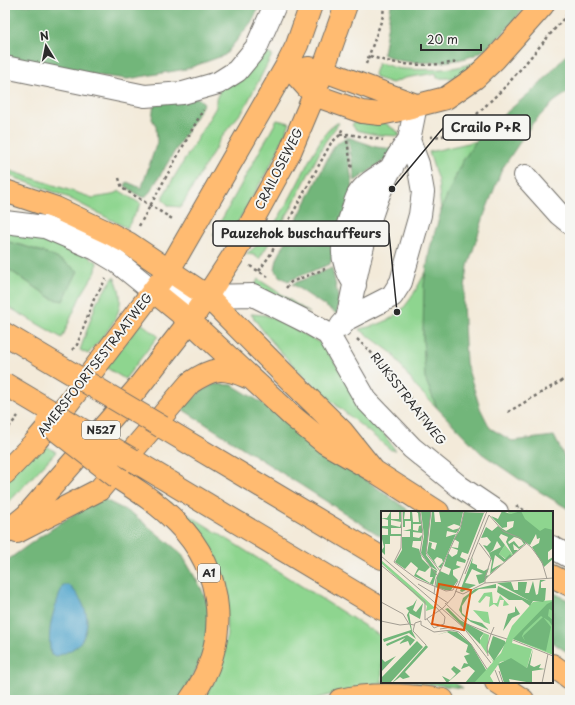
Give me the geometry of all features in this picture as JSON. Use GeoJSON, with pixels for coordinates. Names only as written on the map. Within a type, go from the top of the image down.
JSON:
{"type":"FeatureCollection","features":[{"type":"Feature","properties":{"kind":"main road"},"geometry":{"type":"LineString","coordinates":[[311,5],[297,45],[287,65],[169,270],[153,291],[190,321],[250,378],[325,443],[374,471],[436,511]]}},
{"type":"Feature","properties":{"kind":"main road","name":"CRAILOSEWEG"},"geometry":{"type":"LineString","coordinates":[[190,321],[233,256],[290,152],[314,95],[346,5]]}},
{"type":"Feature","properties":{"kind":"main road"},"geometry":{"type":"LineString","coordinates":[[287,65],[314,95],[362,112],[380,114],[446,98],[475,78],[500,54],[543,5]]}},
{"type":"Feature","properties":{"kind":"main road"},"geometry":{"type":"LineString","coordinates":[[287,65],[322,70],[416,105]]}},
{"type":"Feature","properties":{"kind":"main road"},"geometry":{"type":"LineString","coordinates":[[5,191],[56,208],[129,244],[207,296],[286,377],[342,431],[374,471]]}},
{"type":"Feature","properties":{"kind":"main road","name":"AMERSFOORTSESTRAATWEG"},"geometry":{"type":"LineString","coordinates":[[5,473],[35,442],[68,403],[153,291]]}},
{"type":"Feature","properties":{"kind":"main road","name":"N527"},"geometry":{"type":"LineString","coordinates":[[5,533],[26,515],[67,470],[136,390],[190,321]]}},
{"type":"Feature","properties":{"kind":"main road"},"geometry":{"type":"LineString","coordinates":[[5,334],[381,557]]}},
{"type":"Feature","properties":{"kind":"main road"},"geometry":{"type":"LineString","coordinates":[[5,538],[99,490],[190,383],[205,372],[221,369],[250,378]]}},
{"type":"Feature","properties":{"kind":"main road"},"geometry":{"type":"LineString","coordinates":[[5,384],[381,608]]}},
{"type":"Feature","properties":{"kind":"main road","name":"A1"},"geometry":{"type":"LineString","coordinates":[[5,390],[118,478],[158,505],[177,522],[193,541],[210,576],[218,614],[217,638],[209,667],[190,700]]}},
{"type":"Feature","properties":{"kind":"main road"},"geometry":{"type":"LineString","coordinates":[[553,576],[570,585]]}},
{"type":"Feature","properties":{"kind":"main road"},"geometry":{"type":"LineString","coordinates":[[553,666],[570,678]]}},
{"type":"Feature","properties":{"kind":"main road"},"geometry":{"type":"LineString","coordinates":[[498,683],[523,700]]}},
{"type":"Feature","properties":{"kind":"main road"},"geometry":{"type":"LineString","coordinates":[[340,700],[391,696],[422,697],[443,700]]}},
{"type":"Feature","properties":{"kind":"street"},"geometry":{"type":"LineString","coordinates":[[5,67],[145,96],[183,93],[218,83],[237,71],[256,48],[275,5]]}},
{"type":"Feature","properties":{"kind":"street"},"geometry":{"type":"LineString","coordinates":[[339,326],[355,285],[362,251],[372,215],[396,157],[409,140],[416,105]]}},
{"type":"Feature","properties":{"kind":"street"},"geometry":{"type":"LineString","coordinates":[[153,291],[207,296],[253,295],[307,322],[339,326],[392,296],[402,282],[420,215],[423,192],[418,164],[409,140]]}},
{"type":"Feature","properties":{"kind":"street"},"geometry":{"type":"LineString","coordinates":[[355,285],[345,270],[342,253],[344,235],[358,194],[367,185],[392,168]]}},
{"type":"Feature","properties":{"kind":"street"},"geometry":{"type":"LineString","coordinates":[[525,176],[559,214],[570,223]]}},
{"type":"Feature","properties":{"kind":"street","name":"AMERSFOORTSESTRAATWEG"},"geometry":{"type":"LineString","coordinates":[[5,222],[45,227],[60,232],[96,249],[117,262],[153,291]]}},
{"type":"Feature","properties":{"kind":"street","name":"RIJKSSTRAATWEG"},"geometry":{"type":"LineString","coordinates":[[339,326],[366,400],[412,448],[460,487],[503,507]]}},
{"type":"Feature","properties":{"kind":"street"},"geometry":{"type":"LineString","coordinates":[[553,548],[570,557]]}},
{"type":"Feature","properties":{"kind":"path"},"geometry":{"type":"LineString","coordinates":[[358,84],[370,56],[383,16],[384,5]]}},
{"type":"Feature","properties":{"kind":"path"},"geometry":{"type":"LineString","coordinates":[[506,86],[570,11]]}},
{"type":"Feature","properties":{"kind":"path"},"geometry":{"type":"LineString","coordinates":[[370,56],[406,65],[427,66],[460,62]]}},
{"type":"Feature","properties":{"kind":"path"},"geometry":{"type":"LineString","coordinates":[[129,244],[152,207],[218,83]]}},
{"type":"Feature","properties":{"kind":"path"},"geometry":{"type":"LineString","coordinates":[[275,281],[258,271],[274,249],[331,143],[340,135],[349,108]]}},
{"type":"Feature","properties":{"kind":"path"},"geometry":{"type":"LineString","coordinates":[[446,135],[453,124]]}},
{"type":"Feature","properties":{"kind":"path"},"geometry":{"type":"LineString","coordinates":[[346,135],[354,187],[358,194]]}},
{"type":"Feature","properties":{"kind":"path"},"geometry":{"type":"LineString","coordinates":[[118,178],[122,188],[152,207]]}},
{"type":"Feature","properties":{"kind":"path"},"geometry":{"type":"LineString","coordinates":[[72,351],[77,345],[94,299],[117,262]]}},
{"type":"Feature","properties":{"kind":"path"},"geometry":{"type":"LineString","coordinates":[[286,289],[291,282],[344,264]]}},
{"type":"Feature","properties":{"kind":"path"},"geometry":{"type":"LineString","coordinates":[[280,285],[292,293]]}},
{"type":"Feature","properties":{"kind":"path","name":"RIJKSSTRAATWEG"},"geometry":{"type":"LineString","coordinates":[[339,326],[379,359],[412,401],[433,433],[448,449]]}},
{"type":"Feature","properties":{"kind":"path"},"geometry":{"type":"LineString","coordinates":[[508,412],[570,376]]}},
{"type":"Feature","properties":{"kind":"path"},"geometry":{"type":"LineString","coordinates":[[5,432],[21,412]]}},
{"type":"Feature","properties":{"kind":"path"},"geometry":{"type":"LineString","coordinates":[[503,507],[523,511]]}},
{"type":"Feature","properties":{"kind":"green space"},"geometry":{"type":"Polygon","coordinates":[[[5,5],[260,5],[253,20],[225,55],[186,69],[128,79],[76,73],[5,57],[5,5]]]}},
{"type":"Feature","properties":{"kind":"green space"},"geometry":{"type":"Polygon","coordinates":[[[391,5],[527,5],[499,38],[486,49],[462,59],[427,63],[406,62],[383,54],[391,5]]]}},
{"type":"Feature","properties":{"kind":"green space"},"geometry":{"type":"Polygon","coordinates":[[[570,51],[570,91],[555,101],[532,124],[502,169],[485,213],[468,266],[463,303],[466,363],[480,408],[490,428],[512,441],[554,436],[570,468],[570,510],[519,479],[481,453],[437,408],[425,378],[423,336],[424,284],[430,248],[443,205],[462,162],[481,134],[540,84],[570,51]]]}},
{"type":"Feature","properties":{"kind":"green space"},"geometry":{"type":"Polygon","coordinates":[[[263,52],[272,55],[244,109],[223,135],[181,207],[169,206],[163,200],[163,196],[216,107],[216,99],[220,90],[263,52]]]}},
{"type":"Feature","properties":{"kind":"green space"},"geometry":{"type":"Polygon","coordinates":[[[480,60],[465,73],[451,78],[437,78],[436,73],[405,78],[392,83],[376,78],[374,74],[378,63],[400,69],[432,69],[452,68],[471,64],[480,60]]]}},
{"type":"Feature","properties":{"kind":"green space"},"geometry":{"type":"Polygon","coordinates":[[[198,98],[204,103],[150,192],[145,197],[141,197],[125,186],[127,182],[141,188],[143,184],[157,142],[156,126],[152,119],[154,103],[198,98]]]}},
{"type":"Feature","properties":{"kind":"green space"},"geometry":{"type":"Polygon","coordinates":[[[277,120],[290,123],[274,159],[226,243],[213,235],[277,120]]]}},
{"type":"Feature","properties":{"kind":"green space"},"geometry":{"type":"Polygon","coordinates":[[[356,120],[385,123],[398,132],[400,136],[377,135],[356,130],[352,125],[356,120]]]}},
{"type":"Feature","properties":{"kind":"green space"},"geometry":{"type":"Polygon","coordinates":[[[339,123],[325,142],[290,210],[259,259],[254,255],[246,254],[256,246],[275,223],[319,143],[332,126],[339,123]]]}},
{"type":"Feature","properties":{"kind":"green space"},"geometry":{"type":"Polygon","coordinates":[[[346,137],[353,190],[330,264],[288,281],[279,276],[275,269],[277,259],[334,146],[346,137]]]}},
{"type":"Feature","properties":{"kind":"green space"},"geometry":{"type":"Polygon","coordinates":[[[348,137],[376,147],[394,149],[389,157],[355,181],[348,137]]]}},
{"type":"Feature","properties":{"kind":"green space"},"geometry":{"type":"Polygon","coordinates":[[[477,141],[462,162],[441,211],[438,181],[429,152],[477,141]]]}},
{"type":"Feature","properties":{"kind":"green space"},"geometry":{"type":"Polygon","coordinates":[[[5,169],[93,198],[112,195],[120,191],[141,204],[127,228],[67,197],[5,174],[5,169]]]}},
{"type":"Feature","properties":{"kind":"green space"},"geometry":{"type":"Polygon","coordinates":[[[5,230],[53,240],[74,248],[97,262],[96,271],[80,297],[62,338],[5,305],[5,267],[53,299],[77,271],[52,256],[5,241],[5,230]]]}},
{"type":"Feature","properties":{"kind":"green space"},"geometry":{"type":"Polygon","coordinates":[[[5,241],[52,256],[78,271],[63,301],[53,299],[5,267],[5,241]]]}},
{"type":"Feature","properties":{"kind":"green space"},"geometry":{"type":"Polygon","coordinates":[[[332,268],[339,301],[337,314],[292,284],[332,268]]]}},
{"type":"Feature","properties":{"kind":"green space"},"geometry":{"type":"Polygon","coordinates":[[[425,273],[423,336],[425,378],[437,408],[416,387],[392,353],[359,329],[373,326],[393,317],[407,304],[425,273]]]}},
{"type":"Feature","properties":{"kind":"green space"},"geometry":{"type":"Polygon","coordinates":[[[114,277],[119,289],[119,309],[110,328],[88,354],[80,350],[97,301],[114,277]]]}},
{"type":"Feature","properties":{"kind":"green space"},"geometry":{"type":"Polygon","coordinates":[[[258,279],[310,313],[254,287],[258,279]]]}},
{"type":"Feature","properties":{"kind":"green space"},"geometry":{"type":"Polygon","coordinates":[[[251,314],[265,315],[278,320],[322,344],[395,450],[391,450],[335,404],[298,370],[265,334],[251,314]]]}},
{"type":"Feature","properties":{"kind":"green space"},"geometry":{"type":"Polygon","coordinates":[[[141,323],[158,336],[125,379],[105,367],[141,323]]]}},
{"type":"Feature","properties":{"kind":"green space"},"geometry":{"type":"Polygon","coordinates":[[[214,384],[232,385],[269,407],[338,460],[410,511],[381,511],[381,536],[182,409],[201,391],[214,384]]]}},
{"type":"Feature","properties":{"kind":"green space"},"geometry":{"type":"Polygon","coordinates":[[[39,441],[56,452],[5,506],[5,477],[39,441]]]}},
{"type":"Feature","properties":{"kind":"green space"},"geometry":{"type":"Polygon","coordinates":[[[159,496],[381,636],[381,683],[394,683],[374,684],[310,700],[202,700],[214,682],[227,635],[225,596],[159,496]]]}},
{"type":"Feature","properties":{"kind":"green space"},"geometry":{"type":"Polygon","coordinates":[[[99,497],[133,514],[181,553],[201,588],[211,611],[209,642],[182,700],[5,700],[5,562],[99,497]]]}},
{"type":"Feature","properties":{"kind":"green space"},"geometry":{"type":"Polygon","coordinates":[[[553,592],[570,601],[570,654],[553,643],[553,592]]]}},
{"type":"Feature","properties":{"kind":"green space"},"geometry":{"type":"Polygon","coordinates":[[[421,683],[455,683],[463,688],[421,683]]]}},
{"type":"Feature","properties":{"kind":"water"},"geometry":{"type":"Polygon","coordinates":[[[63,585],[69,585],[79,597],[86,611],[87,626],[79,644],[57,656],[51,655],[50,628],[63,585]]]}},
{"type":"Feature","properties":{"kind":"place","name":"Crailo P+R"},"geometry":{"type":"Point","coordinates":[392,189]}},
{"type":"Feature","properties":{"kind":"place","name":"Pauzehok buschauffeurs"},"geometry":{"type":"Point","coordinates":[397,312]}}]}
